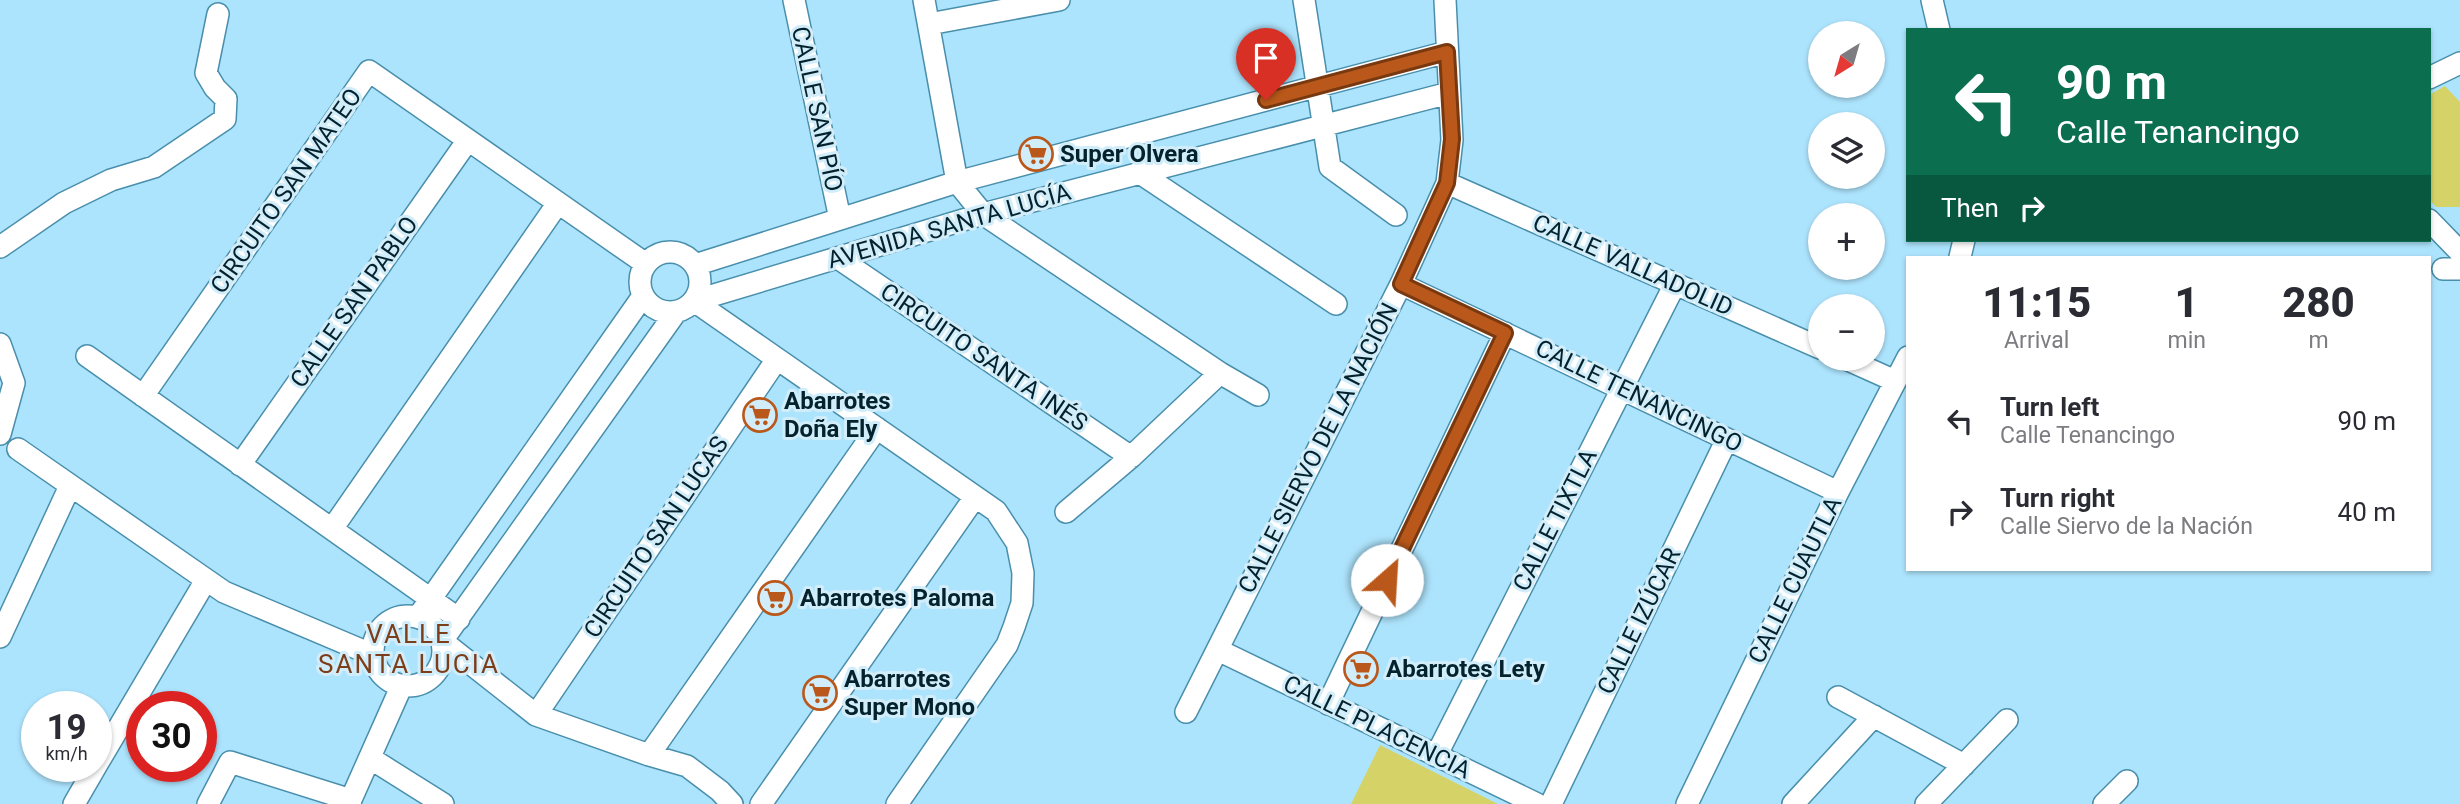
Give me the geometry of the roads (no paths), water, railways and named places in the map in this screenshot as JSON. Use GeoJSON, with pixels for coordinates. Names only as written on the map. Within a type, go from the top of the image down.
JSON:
{"type":"FeatureCollection","features":[{"type":"Feature","properties":{"kind":"street","name":"CALLE SAN PÍO"},"geometry":{"type":"LineString","coordinates":[[794,0],[840,219]]}},
{"type":"Feature","properties":{"kind":"street"},"geometry":{"type":"LineString","coordinates":[[924,0],[957,182],[983,214],[1220,373],[1258,395]]}},
{"type":"Feature","properties":{"kind":"street"},"geometry":{"type":"LineString","coordinates":[[929,24],[1059,0]]}},
{"type":"Feature","properties":{"kind":"street"},"geometry":{"type":"LineString","coordinates":[[1304,0],[1330,167],[1396,215]]}},
{"type":"Feature","properties":{"kind":"street"},"geometry":{"type":"LineString","coordinates":[[1932,0],[1939,28]]}},
{"type":"Feature","properties":{"kind":"street","name":"CALLE SIERVO DE LA NACIÓN"},"geometry":{"type":"LineString","coordinates":[[1186,712],[1401,284],[1447,183],[1452,139],[1447,52],[1451,4]]}},
{"type":"Feature","properties":{"kind":"street"},"geometry":{"type":"LineString","coordinates":[[0,247],[64,203],[111,180],[154,167],[225,119],[226,99],[206,73],[218,14]]}},
{"type":"Feature","properties":{"kind":"street","name":"AVENIDA SANTA LUCÍA"},"geometry":{"type":"LineString","coordinates":[[695,265],[957,182],[1447,52]]}},
{"type":"Feature","properties":{"kind":"street"},"geometry":{"type":"LineString","coordinates":[[2431,77],[2460,63]]}},
{"type":"Feature","properties":{"kind":"street","name":"CIRCUITO SAN MATEO"},"geometry":{"type":"LineString","coordinates":[[143,397],[369,71],[646,264]]}},
{"type":"Feature","properties":{"kind":"street","name":"AVENIDA SANTA LUCÍA"},"geometry":{"type":"LineString","coordinates":[[685,307],[983,214],[1449,93]]}},
{"type":"Feature","properties":{"kind":"street","name":"CALLE SAN PABLO"},"geometry":{"type":"LineString","coordinates":[[240,465],[468,140]]}},
{"type":"Feature","properties":{"kind":"street"},"geometry":{"type":"LineString","coordinates":[[1140,173],[1336,304]]}},
{"type":"Feature","properties":{"kind":"street","name":"CALLE VALLADOLID"},"geometry":{"type":"LineString","coordinates":[[1447,183],[1808,343]]}},
{"type":"Feature","properties":{"kind":"street"},"geometry":{"type":"LineString","coordinates":[[332,529],[558,203]]}},
{"type":"Feature","properties":{"kind":"street"},"geometry":{"type":"LineString","coordinates":[[2431,222],[2460,252]]}},
{"type":"Feature","properties":{"kind":"street"},"geometry":{"type":"LineString","coordinates":[[442,642],[564,471],[685,307],[700,288],[700,276],[695,265],[684,255],[670,252],[656,255],[646,264],[640,280],[643,296],[657,309],[685,307],[777,359],[996,511],[1017,542],[1023,573],[1022,604],[1007,645],[897,804]]}},
{"type":"Feature","properties":{"kind":"street","name":"CIRCUITO SANTA INÉS"},"geometry":{"type":"LineString","coordinates":[[838,258],[1131,457]]}},
{"type":"Feature","properties":{"kind":"street","name":"CALLE TENANCINGO"},"geometry":{"type":"LineString","coordinates":[[1401,284],[1838,492]]}},
{"type":"Feature","properties":{"kind":"street","name":"CALLE TIXTLA"},"geometry":{"type":"LineString","coordinates":[[1436,756],[1675,284]]}},
{"type":"Feature","properties":{"kind":"street"},"geometry":{"type":"LineString","coordinates":[[418,617],[643,296]]}},
{"type":"Feature","properties":{"kind":"street"},"geometry":{"type":"LineString","coordinates":[[1328,704],[1505,333]]}},
{"type":"Feature","properties":{"kind":"street"},"geometry":{"type":"LineString","coordinates":[[0,344],[14,383],[0,434]]}},
{"type":"Feature","properties":{"kind":"street"},"geometry":{"type":"LineString","coordinates":[[87,356],[459,618]]}},
{"type":"Feature","properties":{"kind":"street","name":"CIRCUITO SAN LUCAS"},"geometry":{"type":"LineString","coordinates":[[536,715],[777,359]]}},
{"type":"Feature","properties":{"kind":"street","name":"CALLE CUAUTLA"},"geometry":{"type":"LineString","coordinates":[[1686,804],[1838,492],[1906,361]]}},
{"type":"Feature","properties":{"kind":"street"},"geometry":{"type":"LineString","coordinates":[[1873,371],[1895,381]]}},
{"type":"Feature","properties":{"kind":"street"},"geometry":{"type":"LineString","coordinates":[[1066,512],[1131,457],[1220,373]]}},
{"type":"Feature","properties":{"kind":"street"},"geometry":{"type":"LineString","coordinates":[[649,755],[877,428]]}},
{"type":"Feature","properties":{"kind":"street","name":"CALLE IZÚCAR"},"geometry":{"type":"LineString","coordinates":[[1551,804],[1727,439]]}},
{"type":"Feature","properties":{"kind":"street"},"geometry":{"type":"LineString","coordinates":[[18,449],[224,592],[373,655]]}},
{"type":"Feature","properties":{"kind":"street"},"geometry":{"type":"LineString","coordinates":[[535,451],[564,471]]}},
{"type":"Feature","properties":{"kind":"street"},"geometry":{"type":"LineString","coordinates":[[0,637],[70,486]]}},
{"type":"Feature","properties":{"kind":"street"},"geometry":{"type":"LineString","coordinates":[[761,804],[975,497]]}},
{"type":"Feature","properties":{"kind":"street"},"geometry":{"type":"LineString","coordinates":[[112,739],[206,580]]}},
{"type":"Feature","properties":{"kind":"street"},"geometry":{"type":"LineString","coordinates":[[406,616],[418,617],[437,631],[442,642],[440,665],[434,675],[414,686],[392,682],[383,675],[373,655],[374,643],[385,625],[406,616]]}},
{"type":"Feature","properties":{"kind":"street"},"geometry":{"type":"LineString","coordinates":[[442,642],[536,715],[687,766],[720,791],[732,804]]}},
{"type":"Feature","properties":{"kind":"street","name":"CALLE PLACENCIA"},"geometry":{"type":"LineString","coordinates":[[1218,650],[1537,804]]}},
{"type":"Feature","properties":{"kind":"street"},"geometry":{"type":"LineString","coordinates":[[208,804],[230,762],[350,802],[402,685]]}},
{"type":"Feature","properties":{"kind":"street"},"geometry":{"type":"LineString","coordinates":[[1838,697],[1964,765]]}},
{"type":"Feature","properties":{"kind":"street"},"geometry":{"type":"LineString","coordinates":[[1793,804],[1874,716]]}},
{"type":"Feature","properties":{"kind":"street"},"geometry":{"type":"LineString","coordinates":[[1926,804],[2007,720]]}},
{"type":"Feature","properties":{"kind":"street"},"geometry":{"type":"LineString","coordinates":[[370,758],[443,804]]}},
{"type":"Feature","properties":{"kind":"street"},"geometry":{"type":"LineString","coordinates":[[2105,804],[2127,781]]}},
{"type":"Feature","properties":{"kind":"street"},"geometry":{"type":"LineString","coordinates":[[74,804],[87,782]]}},
{"type":"Feature","properties":{"kind":"place","name":"Super Olvera"},"geometry":{"type":"Point","coordinates":[1036,154]}},
{"type":"Feature","properties":{"kind":"place","name":"Abarrotes Doña Ely"},"geometry":{"type":"Point","coordinates":[760,415]}},
{"type":"Feature","properties":{"kind":"place","name":"Abarrotes Paloma"},"geometry":{"type":"Point","coordinates":[775,598]}},
{"type":"Feature","properties":{"kind":"place","name":"Abarrotes Lety"},"geometry":{"type":"Point","coordinates":[1361,669]}},
{"type":"Feature","properties":{"kind":"place","name":"Abarrotes Super Mono"},"geometry":{"type":"Point","coordinates":[820,693]}},
{"type":"Feature","properties":{"kind":"district","name":"VALLE SANTA LUCIA"},"geometry":{"type":"Point","coordinates":[409,649]}}]}
